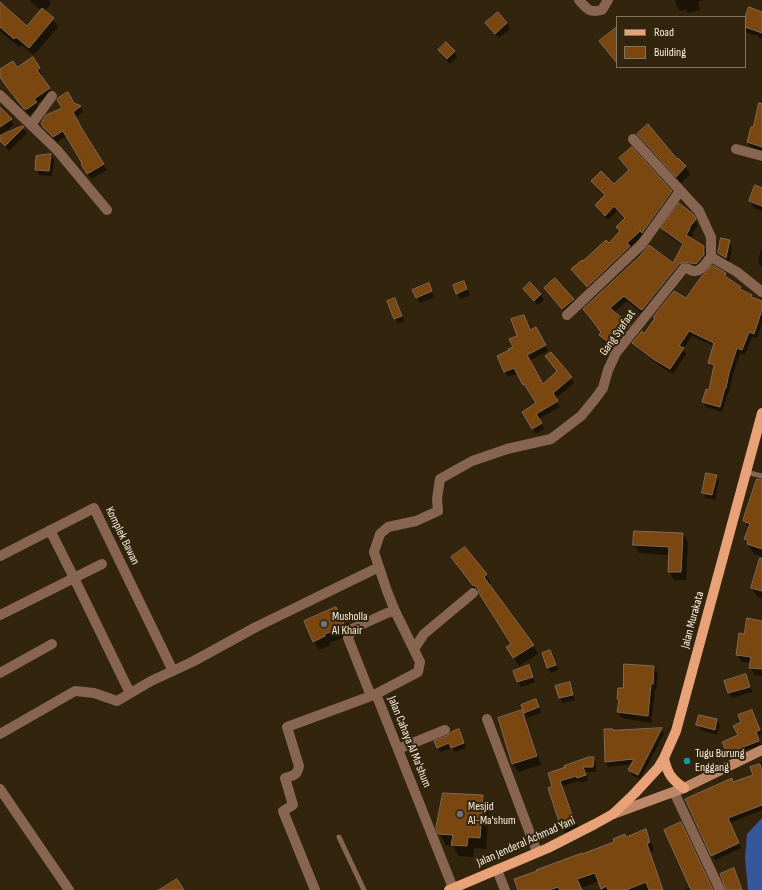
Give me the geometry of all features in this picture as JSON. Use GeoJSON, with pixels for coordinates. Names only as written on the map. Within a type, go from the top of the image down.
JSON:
{"type":"FeatureCollection","features":[{"type":"Feature","properties":{"kind":"main road","name":"Jalan Murakata"},"geometry":{"type":"LineString","coordinates":[[613,814],[658,768],[676,731],[762,413]]}},
{"type":"Feature","properties":{"kind":"main road"},"geometry":{"type":"LineString","coordinates":[[613,814],[684,788],[762,750]]}},
{"type":"Feature","properties":{"kind":"main road"},"geometry":{"type":"LineString","coordinates":[[664,758],[666,767],[675,782],[684,788]]}},
{"type":"Feature","properties":{"kind":"main road","name":"Jalan Jenderal Achmad Yani"},"geometry":{"type":"LineString","coordinates":[[451,889],[537,852],[613,814]]}},
{"type":"Feature","properties":{"kind":"street"},"geometry":{"type":"LineString","coordinates":[[579,0],[588,10],[594,12],[602,10],[608,0]]}},
{"type":"Feature","properties":{"kind":"street"},"geometry":{"type":"LineString","coordinates":[[0,95],[57,150],[108,210]]}},
{"type":"Feature","properties":{"kind":"street"},"geometry":{"type":"LineString","coordinates":[[31,124],[52,96]]}},
{"type":"Feature","properties":{"kind":"street"},"geometry":{"type":"LineString","coordinates":[[633,139],[699,211],[711,237],[711,257],[737,272],[762,292]]}},
{"type":"Feature","properties":{"kind":"street"},"geometry":{"type":"LineString","coordinates":[[736,149],[762,156]]}},
{"type":"Feature","properties":{"kind":"street"},"geometry":{"type":"LineString","coordinates":[[567,315],[642,244],[680,191]]}},
{"type":"Feature","properties":{"kind":"street","name":"Gang Syafaat"},"geometry":{"type":"LineString","coordinates":[[379,568],[374,552],[380,534],[388,527],[416,520],[438,511],[437,499],[440,479],[472,461],[507,449],[551,439],[581,416],[603,388],[608,370],[616,353],[666,289],[684,268],[697,271],[701,269],[711,257]]}},
{"type":"Feature","properties":{"kind":"street","name":"Komplek Bawan"},"geometry":{"type":"LineString","coordinates":[[0,556],[94,508],[173,671]]}},
{"type":"Feature","properties":{"kind":"street"},"geometry":{"type":"LineString","coordinates":[[50,530],[130,694]]}},
{"type":"Feature","properties":{"kind":"street"},"geometry":{"type":"LineString","coordinates":[[0,615],[102,564]]}},
{"type":"Feature","properties":{"kind":"street"},"geometry":{"type":"LineString","coordinates":[[0,734],[75,691],[94,692],[117,701],[151,681],[192,662],[256,627],[379,568],[395,611],[420,662],[418,672],[373,695],[348,638],[352,629],[387,613],[395,611]]}},
{"type":"Feature","properties":{"kind":"street"},"geometry":{"type":"LineString","coordinates":[[414,650],[424,634],[473,593]]}},
{"type":"Feature","properties":{"kind":"street"},"geometry":{"type":"LineString","coordinates":[[0,673],[52,644]]}},
{"type":"Feature","properties":{"kind":"street","name":"Jalan Cahaya Al Ma'shum"},"geometry":{"type":"LineString","coordinates":[[315,890],[283,811],[293,805],[285,778],[295,775],[298,772],[299,766],[287,726],[373,695],[398,749],[451,889]]}},
{"type":"Feature","properties":{"kind":"street"},"geometry":{"type":"LineString","coordinates":[[487,719],[537,852]]}},
{"type":"Feature","properties":{"kind":"street"},"geometry":{"type":"LineString","coordinates":[[398,749],[446,730]]}},
{"type":"Feature","properties":{"kind":"street"},"geometry":{"type":"LineString","coordinates":[[0,789],[69,890]]}},
{"type":"Feature","properties":{"kind":"street"},"geometry":{"type":"LineString","coordinates":[[674,792],[720,890]]}},
{"type":"Feature","properties":{"kind":"street"},"geometry":{"type":"LineString","coordinates":[[497,870],[505,890]]}},
{"type":"Feature","properties":{"kind":"lane"},"geometry":{"type":"LineString","coordinates":[[746,472],[762,476]]}},
{"type":"Feature","properties":{"kind":"lane"},"geometry":{"type":"LineString","coordinates":[[339,837],[364,890]]}},
{"type":"Feature","properties":{"kind":"water"},"geometry":{"type":"Polygon","coordinates":[[[762,818],[762,890],[748,890],[745,858],[747,834],[762,818]]]}},
{"type":"Feature","properties":{"kind":"building"},"geometry":{"type":"Polygon","coordinates":[[[0,2],[27,26],[42,8],[54,18],[29,48],[16,37],[14,39],[0,27],[0,2]]]}},
{"type":"Feature","properties":{"kind":"building"},"geometry":{"type":"Polygon","coordinates":[[[749,7],[762,12],[762,33],[746,27],[745,16],[749,7]]]}},
{"type":"Feature","properties":{"kind":"building"},"geometry":{"type":"Polygon","coordinates":[[[498,12],[507,23],[495,34],[485,23],[498,12]]]}},
{"type":"Feature","properties":{"kind":"building"},"geometry":{"type":"Polygon","coordinates":[[[616,28],[616,62],[599,41],[616,28]]]}},
{"type":"Feature","properties":{"kind":"building"},"geometry":{"type":"Polygon","coordinates":[[[446,42],[455,51],[447,59],[438,50],[446,42]]]}},
{"type":"Feature","properties":{"kind":"building"},"geometry":{"type":"Polygon","coordinates":[[[33,57],[40,68],[37,70],[50,88],[34,99],[37,102],[27,109],[24,109],[0,77],[0,69],[13,61],[17,67],[33,57]]]}},
{"type":"Feature","properties":{"kind":"building"},"geometry":{"type":"Polygon","coordinates":[[[68,92],[74,103],[81,106],[73,112],[104,164],[87,174],[63,131],[53,137],[41,123],[46,115],[62,108],[57,100],[68,92]]]}},
{"type":"Feature","properties":{"kind":"building"},"geometry":{"type":"Polygon","coordinates":[[[759,103],[762,103],[762,147],[747,142],[751,127],[753,127],[759,103]]]}},
{"type":"Feature","properties":{"kind":"building"},"geometry":{"type":"Polygon","coordinates":[[[0,107],[12,119],[0,127],[0,107]]]}},
{"type":"Feature","properties":{"kind":"building"},"geometry":{"type":"Polygon","coordinates":[[[648,124],[677,159],[678,158],[686,166],[676,177],[637,134],[648,124]]]}},
{"type":"Feature","properties":{"kind":"building"},"geometry":{"type":"Polygon","coordinates":[[[22,126],[24,127],[5,146],[0,141],[0,136],[22,126]]]}},
{"type":"Feature","properties":{"kind":"building"},"geometry":{"type":"Polygon","coordinates":[[[632,147],[672,191],[642,233],[640,231],[627,243],[630,246],[587,287],[571,269],[582,260],[583,261],[606,240],[609,243],[620,231],[616,227],[625,218],[614,206],[605,216],[595,205],[605,195],[591,181],[601,171],[614,184],[629,170],[619,158],[632,147]]]}},
{"type":"Feature","properties":{"kind":"building"},"geometry":{"type":"Polygon","coordinates":[[[51,154],[49,171],[35,170],[36,156],[51,154]]]}},
{"type":"Feature","properties":{"kind":"building"},"geometry":{"type":"Polygon","coordinates":[[[755,185],[762,188],[762,206],[749,201],[755,185]]]}},
{"type":"Feature","properties":{"kind":"building"},"geometry":{"type":"Polygon","coordinates":[[[679,203],[694,215],[696,219],[686,235],[704,246],[704,255],[696,264],[684,262],[679,264],[642,310],[624,296],[610,308],[630,325],[613,347],[599,335],[601,332],[583,309],[640,256],[649,245],[673,263],[683,244],[661,228],[679,203]]]}},
{"type":"Feature","properties":{"kind":"building"},"geometry":{"type":"Polygon","coordinates":[[[721,238],[730,240],[726,258],[718,253],[721,238]]]}},
{"type":"Feature","properties":{"kind":"building"},"geometry":{"type":"Polygon","coordinates":[[[712,265],[726,273],[725,276],[741,287],[740,289],[752,295],[751,297],[762,301],[762,310],[754,334],[749,332],[742,350],[737,348],[720,407],[702,402],[706,389],[709,390],[714,365],[708,363],[714,343],[689,331],[679,346],[684,348],[670,369],[653,359],[632,343],[642,331],[644,334],[655,318],[653,317],[674,291],[686,298],[701,277],[712,265]]]}},
{"type":"Feature","properties":{"kind":"building"},"geometry":{"type":"Polygon","coordinates":[[[555,278],[574,299],[562,309],[544,288],[555,278]]]}},
{"type":"Feature","properties":{"kind":"building"},"geometry":{"type":"Polygon","coordinates":[[[464,281],[467,289],[456,294],[453,285],[464,281]]]}},
{"type":"Feature","properties":{"kind":"building"},"geometry":{"type":"Polygon","coordinates":[[[530,282],[541,294],[534,301],[523,289],[530,282]]]}},
{"type":"Feature","properties":{"kind":"building"},"geometry":{"type":"Polygon","coordinates":[[[429,283],[432,291],[416,298],[412,290],[429,283]]]}},
{"type":"Feature","properties":{"kind":"building"},"geometry":{"type":"Polygon","coordinates":[[[395,298],[402,316],[394,319],[387,301],[395,298]]]}},
{"type":"Feature","properties":{"kind":"building"},"geometry":{"type":"Polygon","coordinates":[[[524,315],[530,330],[536,327],[546,345],[527,355],[543,384],[557,371],[545,356],[551,352],[572,377],[553,393],[558,401],[536,414],[542,423],[532,429],[522,412],[536,403],[524,384],[523,385],[514,368],[504,372],[497,356],[513,347],[509,339],[517,336],[511,319],[524,315]]]}},
{"type":"Feature","properties":{"kind":"building"},"geometry":{"type":"Polygon","coordinates":[[[706,473],[717,475],[712,495],[702,493],[706,473]]]}},
{"type":"Feature","properties":{"kind":"building"},"geometry":{"type":"Polygon","coordinates":[[[757,479],[762,480],[762,549],[747,544],[748,540],[744,539],[750,524],[743,521],[757,479]]]}},
{"type":"Feature","properties":{"kind":"building"},"geometry":{"type":"Polygon","coordinates":[[[634,531],[683,533],[681,572],[668,572],[669,547],[633,545],[634,531]]]}},
{"type":"Feature","properties":{"kind":"building"},"geometry":{"type":"Polygon","coordinates":[[[465,547],[487,574],[484,577],[534,645],[513,658],[506,647],[511,644],[479,593],[478,589],[474,585],[473,586],[451,557],[465,547]]]}},
{"type":"Feature","properties":{"kind":"building"},"geometry":{"type":"Polygon","coordinates":[[[760,558],[762,558],[762,591],[751,588],[760,558]]]}},
{"type":"Feature","properties":{"kind":"building","name":"Musholla Al Khair"},"geometry":{"type":"Polygon","coordinates":[[[336,607],[344,624],[341,625],[342,627],[325,634],[325,636],[313,642],[304,621],[336,607]]]}},
{"type":"Feature","properties":{"kind":"building"},"geometry":{"type":"Polygon","coordinates":[[[747,618],[762,621],[762,669],[749,668],[751,657],[736,655],[739,633],[744,634],[747,618]]]}},
{"type":"Feature","properties":{"kind":"building"},"geometry":{"type":"Polygon","coordinates":[[[550,650],[556,665],[547,668],[542,653],[550,650]]]}},
{"type":"Feature","properties":{"kind":"building"},"geometry":{"type":"Polygon","coordinates":[[[624,664],[654,666],[648,716],[617,712],[619,700],[617,699],[618,688],[623,688],[624,664]]]}},
{"type":"Feature","properties":{"kind":"building"},"geometry":{"type":"Polygon","coordinates":[[[529,665],[533,677],[517,682],[513,671],[529,665]]]}},
{"type":"Feature","properties":{"kind":"building"},"geometry":{"type":"Polygon","coordinates":[[[746,674],[750,687],[728,693],[724,681],[746,674]]]}},
{"type":"Feature","properties":{"kind":"building"},"geometry":{"type":"Polygon","coordinates":[[[570,682],[573,695],[559,698],[555,686],[570,682]]]}},
{"type":"Feature","properties":{"kind":"building"},"geometry":{"type":"Polygon","coordinates":[[[536,699],[539,707],[524,713],[521,705],[536,699]]]}},
{"type":"Feature","properties":{"kind":"building"},"geometry":{"type":"Polygon","coordinates":[[[522,710],[537,756],[512,764],[498,718],[522,710]]]}},
{"type":"Feature","properties":{"kind":"building"},"geometry":{"type":"Polygon","coordinates":[[[752,710],[760,730],[756,732],[759,741],[727,753],[722,742],[738,735],[733,726],[741,722],[738,715],[752,710]]]}},
{"type":"Feature","properties":{"kind":"building"},"geometry":{"type":"Polygon","coordinates":[[[699,715],[717,719],[715,730],[696,725],[699,715]]]}},
{"type":"Feature","properties":{"kind":"building"},"geometry":{"type":"Polygon","coordinates":[[[662,728],[638,775],[628,770],[634,759],[605,762],[604,729],[662,728]]]}},
{"type":"Feature","properties":{"kind":"building"},"geometry":{"type":"Polygon","coordinates":[[[459,729],[464,743],[451,748],[449,743],[437,748],[434,741],[459,729]]]}},
{"type":"Feature","properties":{"kind":"building"},"geometry":{"type":"Polygon","coordinates":[[[589,757],[594,757],[593,767],[583,767],[586,775],[577,778],[576,776],[560,781],[575,823],[561,828],[548,788],[552,786],[548,773],[589,757]]]}},
{"type":"Feature","properties":{"kind":"building"},"geometry":{"type":"Polygon","coordinates":[[[760,764],[762,770],[762,805],[728,818],[739,843],[711,856],[685,799],[732,778],[733,782],[753,775],[750,767],[760,764]]]}},
{"type":"Feature","properties":{"kind":"building","name":"Mesjid Al-Ma'shum"},"geometry":{"type":"Polygon","coordinates":[[[443,793],[483,795],[480,838],[468,837],[467,846],[451,845],[453,835],[438,834],[436,828],[443,793]]]}},
{"type":"Feature","properties":{"kind":"building"},"geometry":{"type":"Polygon","coordinates":[[[681,822],[713,890],[691,890],[664,830],[681,822]]]}},
{"type":"Feature","properties":{"kind":"building"},"geometry":{"type":"Polygon","coordinates":[[[646,829],[650,842],[647,844],[663,890],[649,890],[646,882],[626,890],[608,890],[607,886],[601,889],[595,873],[577,879],[582,890],[560,890],[558,887],[549,890],[518,890],[514,879],[614,842],[613,839],[625,834],[626,837],[646,829]]]}},
{"type":"Feature","properties":{"kind":"building"},"geometry":{"type":"Polygon","coordinates":[[[734,868],[742,890],[726,890],[720,874],[734,868]]]}},
{"type":"Feature","properties":{"kind":"building"},"geometry":{"type":"Polygon","coordinates":[[[177,879],[184,890],[159,890],[177,879]]]}},
{"type":"Feature","properties":{"kind":"place","name":"Musholla Al Khair"},"geometry":{"type":"Point","coordinates":[324,624]}},
{"type":"Feature","properties":{"kind":"place","name":"Tugu Burung Enggang"},"geometry":{"type":"Point","coordinates":[687,761]}},
{"type":"Feature","properties":{"kind":"place","name":"Mesjid Al-Ma'shum"},"geometry":{"type":"Point","coordinates":[460,814]}}]}
